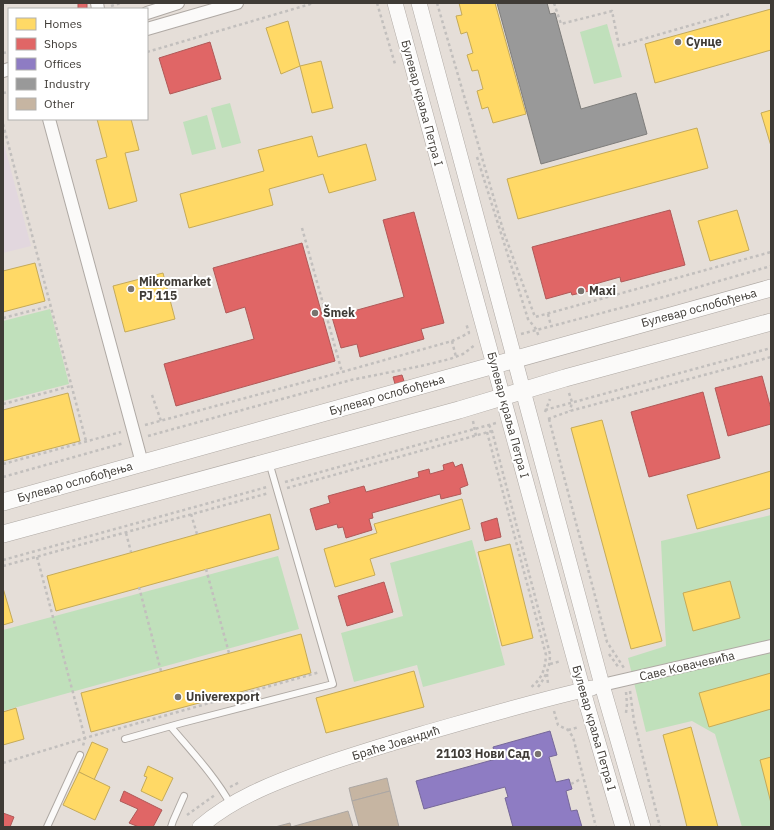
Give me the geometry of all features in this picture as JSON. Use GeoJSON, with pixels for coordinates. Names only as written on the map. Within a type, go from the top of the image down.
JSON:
{"type":"FeatureCollection","features":[{"type":"Feature","properties":{"kind":"main road","name":"Булевар ослобођења"},"geometry":{"type":"LineString","coordinates":[[3,502],[771,288]]}},
{"type":"Feature","properties":{"kind":"main road"},"geometry":{"type":"LineString","coordinates":[[3,534],[269,462],[633,359],[771,322]]}},
{"type":"Feature","properties":{"kind":"street"},"geometry":{"type":"LineString","coordinates":[[148,13],[178,3]]}},
{"type":"Feature","properties":{"kind":"street"},"geometry":{"type":"LineString","coordinates":[[148,29],[237,3]]}},
{"type":"Feature","properties":{"kind":"street","name":"Булевар краља Петра I"},"geometry":{"type":"LineString","coordinates":[[395,3],[583,690],[623,827]]}},
{"type":"Feature","properties":{"kind":"street","name":"Булевар краља Петра I"},"geometry":{"type":"LineString","coordinates":[[419,3],[602,686],[643,827]]}},
{"type":"Feature","properties":{"kind":"street"},"geometry":{"type":"LineString","coordinates":[[49,120],[142,463]]}},
{"type":"Feature","properties":{"kind":"street","name":"Саве Ковачевића"},"geometry":{"type":"LineString","coordinates":[[602,686],[771,646]]}},
{"type":"Feature","properties":{"kind":"street","name":"Браће Јовандић"},"geometry":{"type":"LineString","coordinates":[[200,827],[232,805],[266,787],[326,764],[525,698],[602,686]]}},
{"type":"Feature","properties":{"kind":"lane"},"geometry":{"type":"LineString","coordinates":[[125,739],[333,684],[330,669],[269,462]]}},
{"type":"Feature","properties":{"kind":"lane"},"geometry":{"type":"LineString","coordinates":[[171,727],[223,790],[232,805]]}},
{"type":"Feature","properties":{"kind":"lane"},"geometry":{"type":"LineString","coordinates":[[47,827],[80,755]]}},
{"type":"Feature","properties":{"kind":"lane"},"geometry":{"type":"LineString","coordinates":[[171,827],[184,796]]}},
{"type":"Feature","properties":{"kind":"path"},"geometry":{"type":"LineString","coordinates":[[111,6],[121,3]]}},
{"type":"Feature","properties":{"kind":"path"},"geometry":{"type":"LineString","coordinates":[[148,52],[314,3]]}},
{"type":"Feature","properties":{"kind":"path"},"geometry":{"type":"LineString","coordinates":[[437,3],[504,233],[535,317]]}},
{"type":"Feature","properties":{"kind":"path"},"geometry":{"type":"LineString","coordinates":[[554,3],[561,24],[612,11],[619,46],[730,14]]}},
{"type":"Feature","properties":{"kind":"path"},"geometry":{"type":"LineString","coordinates":[[3,124],[86,441]]}},
{"type":"Feature","properties":{"kind":"path"},"geometry":{"type":"LineString","coordinates":[[476,154],[528,319],[536,329],[667,296],[771,266]]}},
{"type":"Feature","properties":{"kind":"path"},"geometry":{"type":"LineString","coordinates":[[302,228],[342,372]]}},
{"type":"Feature","properties":{"kind":"path"},"geometry":{"type":"LineString","coordinates":[[528,319],[771,252]]}},
{"type":"Feature","properties":{"kind":"path"},"geometry":{"type":"LineString","coordinates":[[3,318],[50,306]]}},
{"type":"Feature","properties":{"kind":"path"},"geometry":{"type":"LineString","coordinates":[[548,314],[551,326]]}},
{"type":"Feature","properties":{"kind":"path"},"geometry":{"type":"LineString","coordinates":[[3,464],[86,441],[134,434],[161,421],[452,341],[456,357]]}},
{"type":"Feature","properties":{"kind":"path"},"geometry":{"type":"LineString","coordinates":[[3,477],[134,434],[351,380],[421,366],[456,357],[477,345]]}},
{"type":"Feature","properties":{"kind":"path"},"geometry":{"type":"LineString","coordinates":[[545,410],[771,348]]}},
{"type":"Feature","properties":{"kind":"path"},"geometry":{"type":"LineString","coordinates":[[624,668],[607,642],[549,419],[570,411],[771,357]]}},
{"type":"Feature","properties":{"kind":"path"},"geometry":{"type":"LineString","coordinates":[[3,404],[71,386]]}},
{"type":"Feature","properties":{"kind":"path"},"geometry":{"type":"LineString","coordinates":[[568,390],[572,402],[570,411]]}},
{"type":"Feature","properties":{"kind":"path"},"geometry":{"type":"LineString","coordinates":[[152,395],[161,421]]}},
{"type":"Feature","properties":{"kind":"path"},"geometry":{"type":"LineString","coordinates":[[472,417],[476,436]]}},
{"type":"Feature","properties":{"kind":"path"},"geometry":{"type":"LineString","coordinates":[[479,422],[480,427]]}},
{"type":"Feature","properties":{"kind":"path"},"geometry":{"type":"LineString","coordinates":[[3,560],[489,425],[550,654],[550,664],[547,674],[525,698]]}},
{"type":"Feature","properties":{"kind":"path"},"geometry":{"type":"LineString","coordinates":[[3,566],[487,432],[492,432]]}},
{"type":"Feature","properties":{"kind":"path"},"geometry":{"type":"LineString","coordinates":[[487,432],[546,655],[545,665],[538,682],[525,698]]}},
{"type":"Feature","properties":{"kind":"path"},"geometry":{"type":"LineString","coordinates":[[191,514],[197,534]]}},
{"type":"Feature","properties":{"kind":"path"},"geometry":{"type":"LineString","coordinates":[[126,533],[131,552]]}},
{"type":"Feature","properties":{"kind":"path"},"geometry":{"type":"LineString","coordinates":[[37,557],[85,738]]}},
{"type":"Feature","properties":{"kind":"path"},"geometry":{"type":"LineString","coordinates":[[206,569],[229,653]]}},
{"type":"Feature","properties":{"kind":"path"},"geometry":{"type":"LineString","coordinates":[[139,587],[161,671]]}},
{"type":"Feature","properties":{"kind":"path"},"geometry":{"type":"LineString","coordinates":[[3,763],[172,712],[330,669]]}},
{"type":"Feature","properties":{"kind":"path"},"geometry":{"type":"LineString","coordinates":[[630,689],[634,721],[660,827]]}},
{"type":"Feature","properties":{"kind":"path"},"geometry":{"type":"LineString","coordinates":[[555,713],[558,725],[568,730],[573,737],[596,827]]}},
{"type":"Feature","properties":{"kind":"path"},"geometry":{"type":"LineString","coordinates":[[571,784],[580,779]]}},
{"type":"Feature","properties":{"kind":"path"},"geometry":{"type":"LineString","coordinates":[[183,818],[195,808],[223,790],[242,781]]}},
{"type":"Feature","properties":{"kind":"shaded area"},"geometry":{"type":"Polygon","coordinates":[[[3,140],[31,246],[3,253],[3,140]]]}},
{"type":"Feature","properties":{"kind":"green space"},"geometry":{"type":"Polygon","coordinates":[[[607,24],[622,77],[594,84],[580,32],[607,24]]]}},
{"type":"Feature","properties":{"kind":"green space"},"geometry":{"type":"Polygon","coordinates":[[[230,103],[241,143],[222,148],[211,108],[230,103]]]}},
{"type":"Feature","properties":{"kind":"green space"},"geometry":{"type":"Polygon","coordinates":[[[207,115],[216,149],[192,155],[183,122],[207,115]]]}},
{"type":"Feature","properties":{"kind":"green space"},"geometry":{"type":"Polygon","coordinates":[[[50,309],[69,384],[3,401],[3,321],[50,309]]]}},
{"type":"Feature","properties":{"kind":"green space"},"geometry":{"type":"Polygon","coordinates":[[[771,515],[771,827],[742,827],[715,734],[692,721],[646,732],[628,658],[666,646],[661,541],[771,515]]]}},
{"type":"Feature","properties":{"kind":"green space"},"geometry":{"type":"Polygon","coordinates":[[[472,540],[505,665],[423,687],[417,665],[354,682],[341,633],[403,616],[390,563],[472,540]]]}},
{"type":"Feature","properties":{"kind":"green space"},"geometry":{"type":"Polygon","coordinates":[[[278,556],[299,629],[3,711],[3,630],[278,556]]]}},
{"type":"Feature","properties":{"kind":"building: Homes"},"geometry":{"type":"Polygon","coordinates":[[[459,3],[495,3],[526,114],[493,123],[488,107],[482,109],[477,91],[483,89],[478,70],[472,71],[467,55],[473,53],[467,32],[461,34],[456,16],[462,15],[459,3]]]}},
{"type":"Feature","properties":{"kind":"building: Homes"},"geometry":{"type":"Polygon","coordinates":[[[771,9],[771,50],[655,83],[645,44],[771,9]]]}},
{"type":"Feature","properties":{"kind":"building: Homes"},"geometry":{"type":"Polygon","coordinates":[[[288,21],[300,66],[281,74],[266,28],[288,21]]]}},
{"type":"Feature","properties":{"kind":"building: Homes"},"geometry":{"type":"Polygon","coordinates":[[[321,61],[333,108],[312,113],[300,66],[321,61]]]}},
{"type":"Feature","properties":{"kind":"building: Homes"},"geometry":{"type":"Polygon","coordinates":[[[771,110],[771,146],[761,113],[771,110]]]}},
{"type":"Feature","properties":{"kind":"building: Homes"},"geometry":{"type":"Polygon","coordinates":[[[97,120],[131,120],[139,150],[125,153],[137,201],[109,209],[96,160],[107,157],[97,120]]]}},
{"type":"Feature","properties":{"kind":"building: Homes"},"geometry":{"type":"Polygon","coordinates":[[[697,128],[708,168],[518,219],[507,179],[697,128]]]}},
{"type":"Feature","properties":{"kind":"building: Homes"},"geometry":{"type":"Polygon","coordinates":[[[312,136],[318,157],[366,144],[376,180],[329,193],[323,174],[269,189],[273,205],[189,228],[180,194],[264,171],[258,150],[312,136]]]}},
{"type":"Feature","properties":{"kind":"building: Homes"},"geometry":{"type":"Polygon","coordinates":[[[737,210],[749,250],[710,261],[698,221],[737,210]]]}},
{"type":"Feature","properties":{"kind":"building: Homes"},"geometry":{"type":"Polygon","coordinates":[[[35,263],[45,301],[3,312],[3,271],[35,263]]]}},
{"type":"Feature","properties":{"kind":"building: Homes"},"geometry":{"type":"Polygon","coordinates":[[[163,273],[175,319],[125,332],[113,286],[163,273]]]}},
{"type":"Feature","properties":{"kind":"building: Homes"},"geometry":{"type":"Polygon","coordinates":[[[68,393],[80,441],[3,461],[3,410],[68,393]]]}},
{"type":"Feature","properties":{"kind":"building: Homes"},"geometry":{"type":"Polygon","coordinates":[[[602,420],[662,641],[631,649],[571,428],[602,420]]]}},
{"type":"Feature","properties":{"kind":"building: Homes"},"geometry":{"type":"Polygon","coordinates":[[[771,471],[771,508],[697,529],[687,495],[771,471]]]}},
{"type":"Feature","properties":{"kind":"building: Homes"},"geometry":{"type":"Polygon","coordinates":[[[462,499],[470,529],[370,559],[375,575],[335,587],[324,549],[377,533],[374,524],[462,499]]]}},
{"type":"Feature","properties":{"kind":"building: Homes"},"geometry":{"type":"Polygon","coordinates":[[[270,514],[279,549],[56,611],[47,576],[270,514]]]}},
{"type":"Feature","properties":{"kind":"building: Homes"},"geometry":{"type":"Polygon","coordinates":[[[510,544],[533,638],[502,646],[478,552],[510,544]]]}},
{"type":"Feature","properties":{"kind":"building: Homes"},"geometry":{"type":"Polygon","coordinates":[[[730,581],[740,618],[693,631],[683,593],[730,581]]]}},
{"type":"Feature","properties":{"kind":"building: Homes"},"geometry":{"type":"Polygon","coordinates":[[[3,588],[13,622],[3,625],[3,588]]]}},
{"type":"Feature","properties":{"kind":"building: Homes"},"geometry":{"type":"Polygon","coordinates":[[[301,634],[311,673],[91,732],[81,693],[301,634]]]}},
{"type":"Feature","properties":{"kind":"building: Homes"},"geometry":{"type":"Polygon","coordinates":[[[414,671],[424,707],[326,733],[316,698],[414,671]]]}},
{"type":"Feature","properties":{"kind":"building: Homes"},"geometry":{"type":"Polygon","coordinates":[[[771,673],[771,709],[709,727],[699,693],[771,673]]]}},
{"type":"Feature","properties":{"kind":"building: Homes"},"geometry":{"type":"Polygon","coordinates":[[[16,708],[24,739],[3,745],[3,712],[16,708]]]}},
{"type":"Feature","properties":{"kind":"building: Homes"},"geometry":{"type":"Polygon","coordinates":[[[691,727],[718,827],[687,827],[663,735],[691,727]]]}},
{"type":"Feature","properties":{"kind":"building: Homes"},"geometry":{"type":"Polygon","coordinates":[[[92,742],[108,749],[94,780],[79,772],[92,742]]]}},
{"type":"Feature","properties":{"kind":"building: Homes"},"geometry":{"type":"Polygon","coordinates":[[[771,757],[771,803],[760,760],[771,757]]]}},
{"type":"Feature","properties":{"kind":"building: Homes"},"geometry":{"type":"Polygon","coordinates":[[[148,766],[173,778],[162,801],[141,791],[147,777],[144,776],[148,766]]]}},
{"type":"Feature","properties":{"kind":"building: Homes"},"geometry":{"type":"Polygon","coordinates":[[[79,772],[110,787],[95,820],[63,805],[79,772]]]}},
{"type":"Feature","properties":{"kind":"building: Shops"},"geometry":{"type":"Polygon","coordinates":[[[78,3],[87,3],[87,8],[78,8],[78,3]]]}},
{"type":"Feature","properties":{"kind":"building: Shops"},"geometry":{"type":"Polygon","coordinates":[[[210,42],[221,79],[170,94],[159,58],[210,42]]]}},
{"type":"Feature","properties":{"kind":"building: Shops"},"geometry":{"type":"Polygon","coordinates":[[[670,210],[685,265],[621,282],[620,277],[588,286],[589,291],[572,295],[571,292],[546,299],[532,247],[670,210]]]}},
{"type":"Feature","properties":{"kind":"building: Shops"},"geometry":{"type":"Polygon","coordinates":[[[414,212],[444,323],[421,329],[424,339],[360,357],[357,344],[341,348],[332,317],[404,297],[383,220],[414,212]]]}},
{"type":"Feature","properties":{"kind":"building: Shops"},"geometry":{"type":"Polygon","coordinates":[[[302,243],[335,361],[176,406],[164,364],[254,339],[245,307],[226,313],[213,268],[302,243]]]}},
{"type":"Feature","properties":{"kind":"building: Shops"},"geometry":{"type":"Polygon","coordinates":[[[402,375],[404,381],[395,384],[393,377],[402,375]]]}},
{"type":"Feature","properties":{"kind":"building: Shops"},"geometry":{"type":"Polygon","coordinates":[[[762,376],[771,409],[771,424],[728,436],[715,388],[762,376]]]}},
{"type":"Feature","properties":{"kind":"building: Shops"},"geometry":{"type":"Polygon","coordinates":[[[703,392],[720,458],[649,477],[631,412],[703,392]]]}},
{"type":"Feature","properties":{"kind":"building: Shops"},"geometry":{"type":"Polygon","coordinates":[[[453,462],[455,467],[462,464],[468,485],[460,488],[461,494],[441,499],[440,494],[372,513],[373,518],[369,519],[372,530],[346,538],[343,527],[338,528],[337,524],[316,530],[310,509],[330,503],[328,496],[364,486],[366,492],[419,477],[418,472],[429,469],[430,474],[444,470],[443,465],[453,462]]]}},
{"type":"Feature","properties":{"kind":"building: Shops"},"geometry":{"type":"Polygon","coordinates":[[[497,518],[501,537],[485,541],[481,523],[497,518]]]}},
{"type":"Feature","properties":{"kind":"building: Shops"},"geometry":{"type":"Polygon","coordinates":[[[384,582],[393,612],[347,626],[338,596],[384,582]]]}},
{"type":"Feature","properties":{"kind":"building: Shops"},"geometry":{"type":"Polygon","coordinates":[[[124,791],[162,810],[153,827],[139,827],[129,823],[138,809],[120,801],[124,791]]]}},
{"type":"Feature","properties":{"kind":"building: Shops"},"geometry":{"type":"Polygon","coordinates":[[[3,813],[14,817],[10,827],[3,827],[3,813]]]}},
{"type":"Feature","properties":{"kind":"building: Offices"},"geometry":{"type":"Polygon","coordinates":[[[550,731],[557,755],[549,757],[556,782],[569,779],[572,789],[566,791],[571,811],[577,810],[582,827],[513,827],[505,798],[508,797],[505,787],[424,809],[416,781],[496,759],[493,747],[550,731]]]}},
{"type":"Feature","properties":{"kind":"building: Industry"},"geometry":{"type":"Polygon","coordinates":[[[497,3],[547,3],[550,14],[555,13],[581,109],[636,93],[647,134],[541,164],[497,3]]]}},
{"type":"Feature","properties":{"kind":"building: Other"},"geometry":{"type":"Polygon","coordinates":[[[387,778],[390,791],[352,801],[349,788],[387,778]]]}},
{"type":"Feature","properties":{"kind":"building: Other"},"geometry":{"type":"Polygon","coordinates":[[[390,791],[399,827],[359,827],[352,801],[390,791]]]}},
{"type":"Feature","properties":{"kind":"building: Other"},"geometry":{"type":"Polygon","coordinates":[[[348,811],[353,827],[291,827],[348,811]]]}},
{"type":"Feature","properties":{"kind":"building: Other"},"geometry":{"type":"Polygon","coordinates":[[[290,823],[291,827],[275,827],[290,823]]]}},
{"type":"Feature","properties":{"kind":"place","name":"Сунце"},"geometry":{"type":"Point","coordinates":[678,42]}},
{"type":"Feature","properties":{"kind":"place","name":"Mikromarket PJ 115"},"geometry":{"type":"Point","coordinates":[131,289]}},
{"type":"Feature","properties":{"kind":"place","name":"Maxi"},"geometry":{"type":"Point","coordinates":[581,291]}},
{"type":"Feature","properties":{"kind":"place","name":"Šmek"},"geometry":{"type":"Point","coordinates":[315,313]}},
{"type":"Feature","properties":{"kind":"place","name":"Univerexport"},"geometry":{"type":"Point","coordinates":[178,697]}},
{"type":"Feature","properties":{"kind":"place","name":"21103 Нови Сад"},"geometry":{"type":"Point","coordinates":[538,754]}}]}
